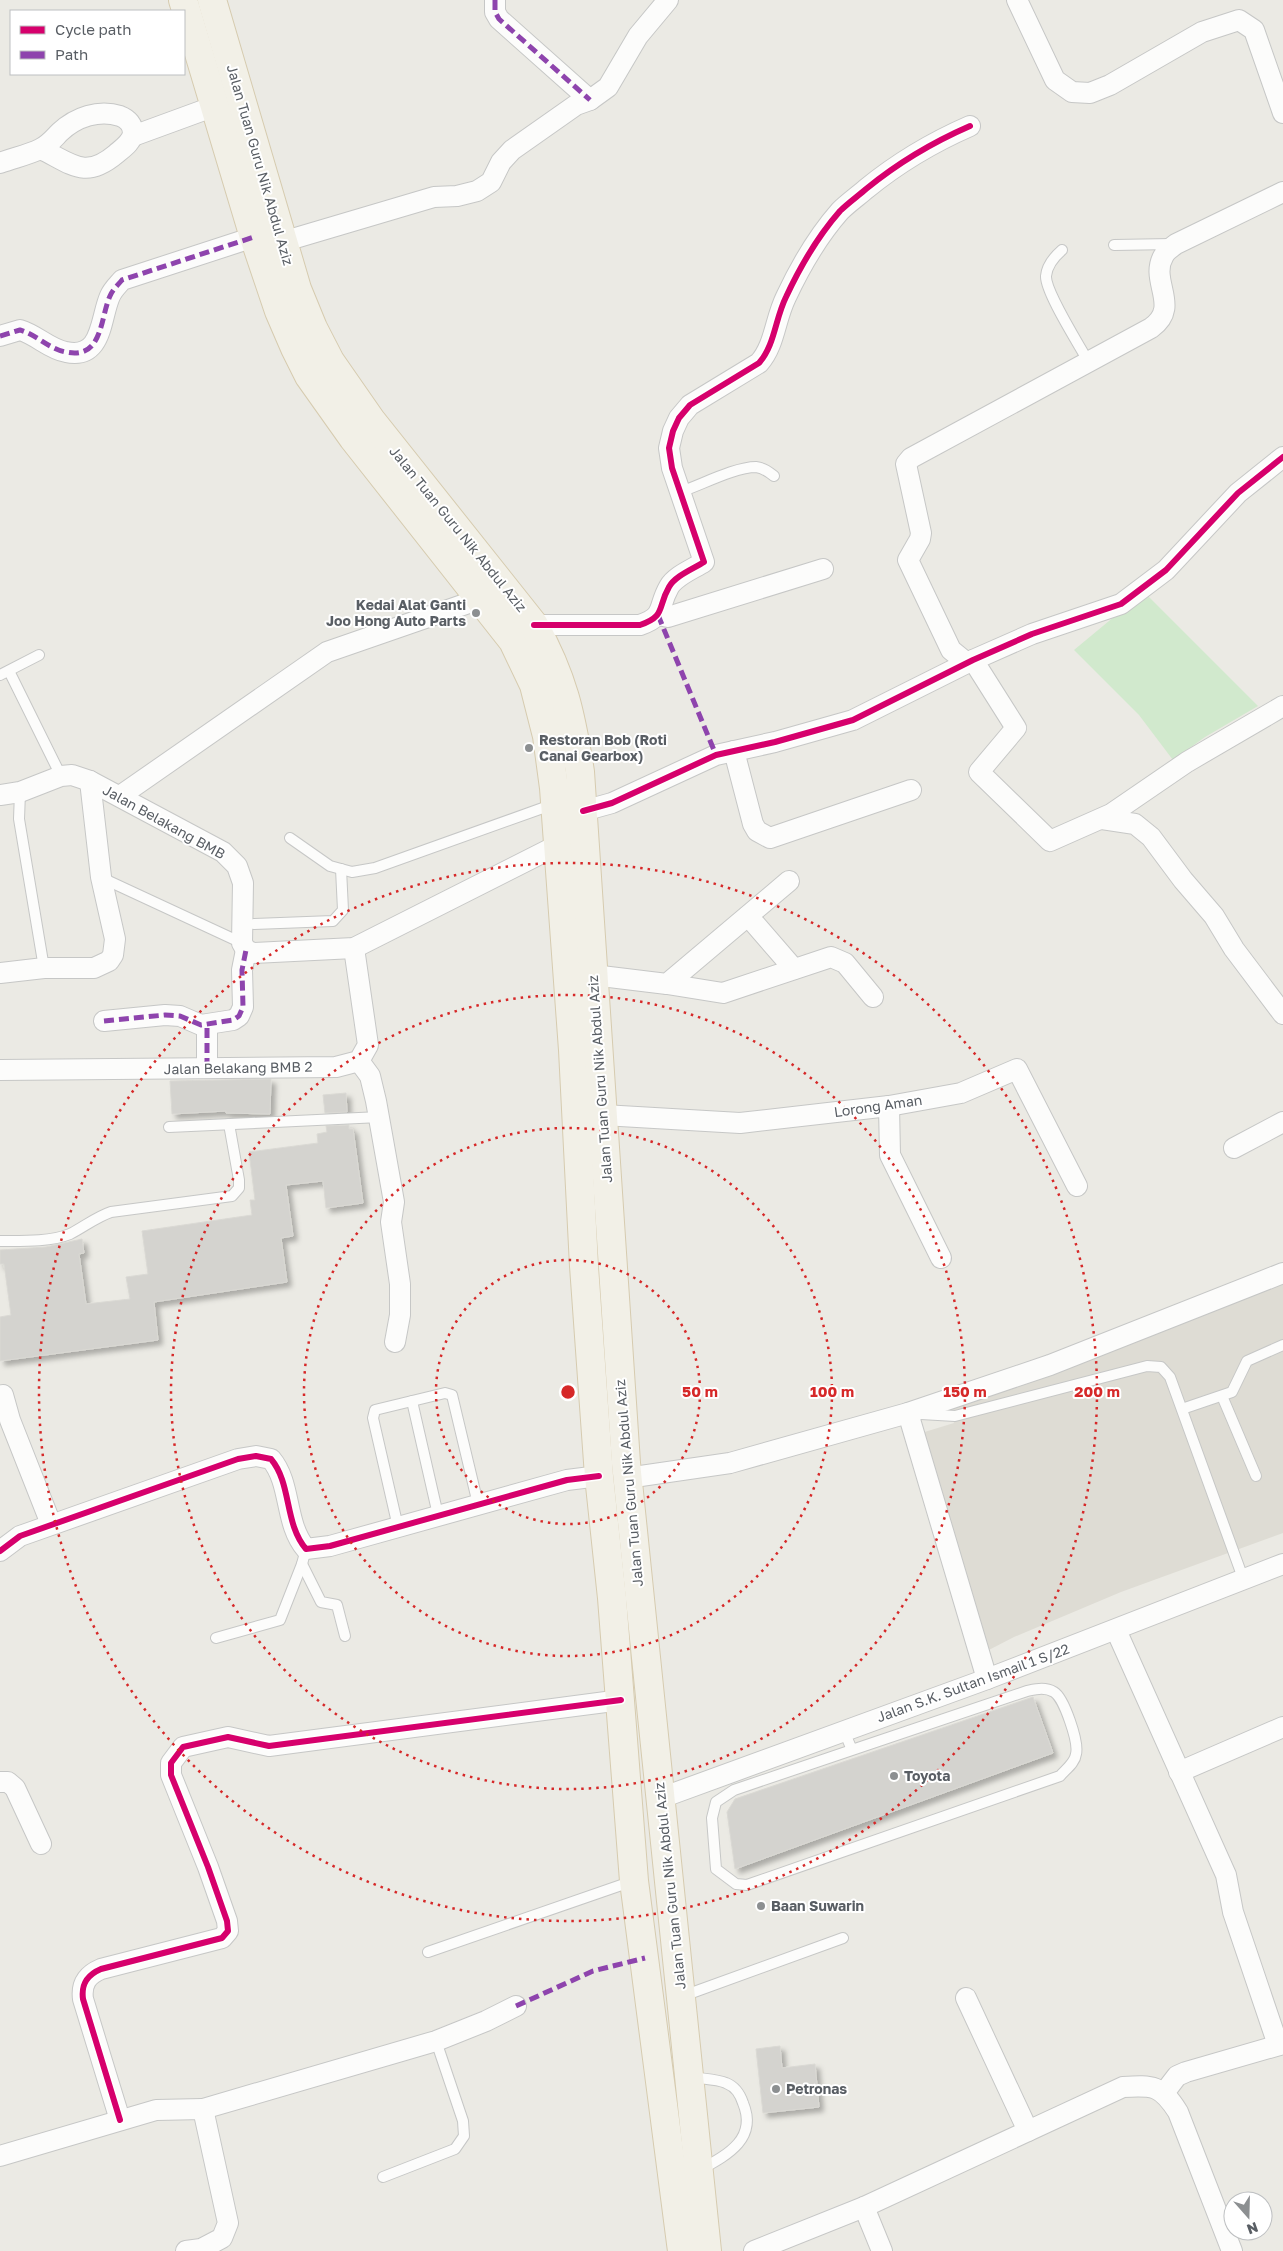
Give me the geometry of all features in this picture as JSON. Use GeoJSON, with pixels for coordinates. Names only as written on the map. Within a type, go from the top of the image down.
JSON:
{"type":"FeatureCollection","features":[{"type":"Feature","properties":{"kind":"main road","name":"Jalan Tuan Guru Nik Abdul Aziz"},"geometry":{"type":"LineString","coordinates":[[183,0],[254,237],[279,312],[309,376],[352,438],[513,640],[534,685],[547,736],[555,803],[573,1050],[584,1266],[599,1476],[621,1700],[633,1872],[682,2251]]}},
{"type":"Feature","properties":{"kind":"main road","name":"Jalan Tuan Guru Nik Abdul Aziz"},"geometry":{"type":"LineString","coordinates":[[212,0],[282,242],[297,289],[313,328],[330,361],[371,420],[534,625],[550,653],[564,688],[580,772],[627,1478],[707,2251]]}},
{"type":"Feature","properties":{"kind":"main road"},"geometry":{"type":"LineString","coordinates":[[584,1266],[589,1258],[600,1253],[612,1261]]}},
{"type":"Feature","properties":{"kind":"main road"},"geometry":{"type":"LineString","coordinates":[[633,1872],[666,1854]]}},
{"type":"Feature","properties":{"kind":"street"},"geometry":{"type":"LineString","coordinates":[[495,0],[495,12],[500,19],[590,100]]}},
{"type":"Feature","properties":{"kind":"street"},"geometry":{"type":"LineString","coordinates":[[282,242],[434,197],[457,196],[477,191],[491,182],[501,162],[512,150],[576,105],[590,100],[608,87],[638,36],[668,0]]}},
{"type":"Feature","properties":{"kind":"street"},"geometry":{"type":"LineString","coordinates":[[1017,0],[1055,80],[1072,92],[1090,93],[1110,86],[1202,32],[1239,20],[1254,30],[1283,113]]}},
{"type":"Feature","properties":{"kind":"street"},"geometry":{"type":"LineString","coordinates":[[132,136],[215,106]]}},
{"type":"Feature","properties":{"kind":"street"},"geometry":{"type":"LineString","coordinates":[[0,163],[40,149],[72,123],[102,113],[127,119],[132,128],[132,136],[128,144],[111,159],[89,168],[78,168],[40,149]]}},
{"type":"Feature","properties":{"kind":"street"},"geometry":{"type":"LineString","coordinates":[[534,625],[640,625],[654,620],[658,615],[669,586],[704,562],[672,468],[669,448],[679,418],[690,405],[759,363],[768,353],[774,325],[785,299],[821,236],[841,210],[901,161],[938,140],[970,126]]}},
{"type":"Feature","properties":{"kind":"street"},"geometry":{"type":"LineString","coordinates":[[1283,192],[1176,244],[1164,255],[1160,272],[1165,312],[1160,322],[1089,363],[911,458],[906,464],[921,533],[920,539],[908,560],[951,650],[970,661],[1016,728],[979,772],[1050,841],[1102,818],[1187,762],[1283,706]]}},
{"type":"Feature","properties":{"kind":"street"},"geometry":{"type":"LineString","coordinates":[[0,336],[20,330],[58,350],[68,353],[81,352],[93,346],[96,341],[110,297],[122,280],[254,237]]}},
{"type":"Feature","properties":{"kind":"street"},"geometry":{"type":"LineString","coordinates":[[583,811],[612,803],[716,755],[775,742],[853,720],[970,661],[1032,634],[1121,604],[1166,570],[1238,493],[1283,457]]}},
{"type":"Feature","properties":{"kind":"street"},"geometry":{"type":"LineString","coordinates":[[658,615],[668,617],[823,569]]}},
{"type":"Feature","properties":{"kind":"street"},"geometry":{"type":"LineString","coordinates":[[120,796],[327,652],[480,599]]}},
{"type":"Feature","properties":{"kind":"street"},"geometry":{"type":"LineString","coordinates":[[734,751],[753,824],[757,831],[770,838],[911,790]]}},
{"type":"Feature","properties":{"kind":"street","name":"Jalan Belakang BMB"},"geometry":{"type":"LineString","coordinates":[[0,795],[20,792],[61,776],[72,775],[90,781],[120,796],[223,852],[237,866],[243,883],[242,1011],[233,1020],[207,1025]]}},
{"type":"Feature","properties":{"kind":"street"},"geometry":{"type":"LineString","coordinates":[[0,973],[44,968],[94,968],[109,961],[114,955],[115,940],[101,877],[90,781]]}},
{"type":"Feature","properties":{"kind":"street"},"geometry":{"type":"LineString","coordinates":[[1102,818],[1135,824],[1151,837],[1183,880],[1214,916],[1234,949],[1283,1014]]}},
{"type":"Feature","properties":{"kind":"street"},"geometry":{"type":"LineString","coordinates":[[244,946],[253,953],[354,948],[558,845]]}},
{"type":"Feature","properties":{"kind":"street"},"geometry":{"type":"LineString","coordinates":[[667,984],[788,881]]}},
{"type":"Feature","properties":{"kind":"street"},"geometry":{"type":"LineString","coordinates":[[748,916],[794,969]]}},
{"type":"Feature","properties":{"kind":"street"},"geometry":{"type":"LineString","coordinates":[[354,948],[368,1045],[359,1062],[370,1076],[380,1117],[394,1202],[391,1222],[400,1284],[400,1316],[395,1342]]}},
{"type":"Feature","properties":{"kind":"street"},"geometry":{"type":"LineString","coordinates":[[593,975],[667,984],[723,994],[825,958],[836,958],[845,963],[873,997]]}},
{"type":"Feature","properties":{"kind":"street"},"geometry":{"type":"LineString","coordinates":[[104,1021],[175,1015],[201,1025],[207,1025],[207,1068]]}},
{"type":"Feature","properties":{"kind":"street","name":"Jalan Belakang BMB 2"},"geometry":{"type":"LineString","coordinates":[[0,1070],[336,1067],[359,1062]]}},
{"type":"Feature","properties":{"kind":"street","name":"Lorong Aman"},"geometry":{"type":"LineString","coordinates":[[603,1115],[740,1123],[889,1106],[961,1093],[1016,1069],[1078,1186]]}},
{"type":"Feature","properties":{"kind":"street"},"geometry":{"type":"LineString","coordinates":[[889,1106],[890,1155],[941,1258]]}},
{"type":"Feature","properties":{"kind":"street"},"geometry":{"type":"LineString","coordinates":[[1234,1148],[1283,1122]]}},
{"type":"Feature","properties":{"kind":"street"},"geometry":{"type":"LineString","coordinates":[[627,1478],[730,1463],[908,1413],[1050,1365],[1283,1273]]}},
{"type":"Feature","properties":{"kind":"street"},"geometry":{"type":"LineString","coordinates":[[3,1395],[10,1420],[51,1524]]}},
{"type":"Feature","properties":{"kind":"street"},"geometry":{"type":"LineString","coordinates":[[908,1413],[987,1679]]}},
{"type":"Feature","properties":{"kind":"street"},"geometry":{"type":"LineString","coordinates":[[0,1551],[20,1536],[51,1524],[238,1459],[256,1456],[271,1459],[279,1468],[295,1532],[304,1556],[330,1546],[478,1504],[567,1480],[599,1476]]}},
{"type":"Feature","properties":{"kind":"street","name":"Jalan S.K. Sultan Ismail 1 S/22"},"geometry":{"type":"LineString","coordinates":[[660,1798],[987,1679],[1283,1564]]}},
{"type":"Feature","properties":{"kind":"street"},"geometry":{"type":"LineString","coordinates":[[1116,1630],[1226,1875],[1232,1912],[1281,2045],[1186,2072],[1177,2076],[1164,2093]]}},
{"type":"Feature","properties":{"kind":"street"},"geometry":{"type":"LineString","coordinates":[[120,2120],[83,1999],[84,1984],[93,1972],[100,1969],[222,1938],[228,1931],[227,1921],[208,1868],[170,1775],[171,1763],[183,1747],[228,1737],[269,1746],[621,1700]]}},
{"type":"Feature","properties":{"kind":"street"},"geometry":{"type":"LineString","coordinates":[[1179,1772],[1283,1727]]}},
{"type":"Feature","properties":{"kind":"street"},"geometry":{"type":"LineString","coordinates":[[0,1782],[8,1782],[15,1788],[41,1844]]}},
{"type":"Feature","properties":{"kind":"street"},"geometry":{"type":"LineString","coordinates":[[966,1998],[1028,2131]]}},
{"type":"Feature","properties":{"kind":"street"},"geometry":{"type":"LineString","coordinates":[[0,2156],[156,2110],[203,2109],[436,2041],[486,2021],[516,2006]]}},
{"type":"Feature","properties":{"kind":"street"},"geometry":{"type":"LineString","coordinates":[[754,2251],[864,2207],[1123,2086],[1147,2085],[1164,2093],[1178,2112],[1232,2251]]}},
{"type":"Feature","properties":{"kind":"street"},"geometry":{"type":"LineString","coordinates":[[186,2251],[201,2249],[222,2238],[228,2223],[203,2109]]}},
{"type":"Feature","properties":{"kind":"street"},"geometry":{"type":"LineString","coordinates":[[864,2207],[882,2251]]}},
{"type":"Feature","properties":{"kind":"lane"},"geometry":{"type":"LineString","coordinates":[[1114,245],[1176,244]]}},
{"type":"Feature","properties":{"kind":"lane"},"geometry":{"type":"LineString","coordinates":[[1062,250],[1053,258],[1046,277],[1050,293],[1089,363]]}},
{"type":"Feature","properties":{"kind":"lane"},"geometry":{"type":"LineString","coordinates":[[680,492],[745,468],[758,467],[767,470],[774,476]]}},
{"type":"Feature","properties":{"kind":"lane"},"geometry":{"type":"LineString","coordinates":[[39,655],[4,673],[61,776]]}},
{"type":"Feature","properties":{"kind":"lane"},"geometry":{"type":"LineString","coordinates":[[20,792],[19,819],[44,968]]}},
{"type":"Feature","properties":{"kind":"lane"},"geometry":{"type":"LineString","coordinates":[[290,838],[330,866],[352,872],[376,868],[555,803]]}},
{"type":"Feature","properties":{"kind":"lane"},"geometry":{"type":"LineString","coordinates":[[254,924],[333,921],[343,910],[341,869]]}},
{"type":"Feature","properties":{"kind":"lane"},"geometry":{"type":"LineString","coordinates":[[101,877],[244,946]]}},
{"type":"Feature","properties":{"kind":"lane"},"geometry":{"type":"LineString","coordinates":[[169,1127],[380,1117]]}},
{"type":"Feature","properties":{"kind":"lane"},"geometry":{"type":"LineString","coordinates":[[0,1241],[48,1239],[68,1235],[97,1217],[111,1212],[232,1196],[239,1188],[239,1180],[229,1124]]}},
{"type":"Feature","properties":{"kind":"lane"},"geometry":{"type":"LineString","coordinates":[[1182,1409],[1235,1390],[1247,1361],[1283,1345]]}},
{"type":"Feature","properties":{"kind":"lane"},"geometry":{"type":"LineString","coordinates":[[908,1413],[955,1416],[1154,1365],[1166,1371],[1182,1409],[1243,1578]]}},
{"type":"Feature","properties":{"kind":"lane"},"geometry":{"type":"LineString","coordinates":[[398,1527],[373,1414],[379,1408],[445,1393],[452,1395],[478,1504]]}},
{"type":"Feature","properties":{"kind":"lane"},"geometry":{"type":"LineString","coordinates":[[1222,1396],[1256,1476]]}},
{"type":"Feature","properties":{"kind":"lane"},"geometry":{"type":"LineString","coordinates":[[412,1401],[438,1515]]}},
{"type":"Feature","properties":{"kind":"lane"},"geometry":{"type":"LineString","coordinates":[[304,1556],[320,1602],[337,1605],[345,1636]]}},
{"type":"Feature","properties":{"kind":"lane"},"geometry":{"type":"LineString","coordinates":[[216,1638],[280,1620],[304,1556]]}},
{"type":"Feature","properties":{"kind":"lane"},"geometry":{"type":"LineString","coordinates":[[1042,1688],[1055,1692],[1061,1700],[1077,1742],[1076,1755],[1060,1776],[747,1885],[736,1884],[716,1869],[712,1818],[716,1802],[734,1790],[852,1750],[1027,1691],[1042,1688]]}},
{"type":"Feature","properties":{"kind":"lane"},"geometry":{"type":"LineString","coordinates":[[844,1731],[852,1750]]}},
{"type":"Feature","properties":{"kind":"lane"},"geometry":{"type":"LineString","coordinates":[[428,1952],[633,1872]]}},
{"type":"Feature","properties":{"kind":"lane"},"geometry":{"type":"LineString","coordinates":[[682,1996],[843,1938]]}},
{"type":"Feature","properties":{"kind":"lane"},"geometry":{"type":"LineString","coordinates":[[383,2177],[454,2149],[464,2136],[463,2121],[436,2041]]}},
{"type":"Feature","properties":{"kind":"lane"},"geometry":{"type":"LineString","coordinates":[[690,2077],[725,2082],[739,2092],[746,2110],[746,2130],[739,2145],[725,2157],[699,2171]]}},
{"type":"Feature","properties":{"kind":"shaded area"},"geometry":{"type":"Polygon","coordinates":[[[1283,1280],[1283,1533],[1121,1592],[1014,1637],[985,1652],[918,1434],[954,1423],[949,1405],[1283,1280]]]}},
{"type":"Feature","properties":{"kind":"green space"},"geometry":{"type":"Polygon","coordinates":[[[1144,592],[1258,706],[1205,737],[1173,760],[1139,715],[1074,650],[1144,592]]]}},
{"type":"Feature","properties":{"kind":"building"},"geometry":{"type":"Polygon","coordinates":[[[271,1079],[270,1114],[226,1113],[226,1111],[172,1114],[170,1081],[271,1079]]]}},
{"type":"Feature","properties":{"kind":"building"},"geometry":{"type":"Polygon","coordinates":[[[346,1093],[347,1112],[325,1113],[323,1095],[346,1093]]]}},
{"type":"Feature","properties":{"kind":"building"},"geometry":{"type":"Polygon","coordinates":[[[349,1125],[349,1129],[353,1129],[363,1203],[326,1208],[323,1181],[286,1185],[293,1236],[281,1238],[287,1282],[154,1302],[158,1340],[0,1361],[0,1317],[11,1315],[4,1264],[0,1264],[0,1250],[46,1247],[82,1239],[84,1253],[79,1254],[86,1304],[130,1299],[126,1277],[148,1274],[142,1231],[252,1215],[250,1200],[255,1200],[249,1152],[318,1143],[317,1134],[327,1132],[326,1126],[349,1125]]]}},
{"type":"Feature","properties":{"kind":"building","name":"Toyota"},"geometry":{"type":"Polygon","coordinates":[[[1033,1697],[1053,1753],[735,1869],[727,1812],[735,1799],[1033,1697]]]}},
{"type":"Feature","properties":{"kind":"building","name":"Petronas"},"geometry":{"type":"Polygon","coordinates":[[[780,2046],[782,2068],[815,2064],[819,2107],[763,2113],[756,2049],[780,2046]]]}},
{"type":"Feature","properties":{"kind":"marked path"},"geometry":{"type":"LineString","coordinates":[[495,0],[495,12],[499,19],[590,100]]}},
{"type":"Feature","properties":{"kind":"marked path"},"geometry":{"type":"LineString","coordinates":[[0,336],[20,330],[66,352],[78,353],[87,350],[94,344],[111,294],[122,280],[254,237]]}},
{"type":"Feature","properties":{"kind":"marked path"},"geometry":{"type":"LineString","coordinates":[[658,615],[716,755]]}},
{"type":"Feature","properties":{"kind":"marked path"},"geometry":{"type":"LineString","coordinates":[[104,1021],[165,1015],[180,1016],[201,1025],[233,1020],[239,1016],[243,1007],[242,970],[246,950]]}},
{"type":"Feature","properties":{"kind":"marked path"},"geometry":{"type":"LineString","coordinates":[[207,1025],[207,1068]]}},
{"type":"Feature","properties":{"kind":"marked path"},"geometry":{"type":"LineString","coordinates":[[516,2006],[593,1971],[645,1958]]}},
{"type":"Feature","properties":{"kind":"cycle path"},"geometry":{"type":"LineString","coordinates":[[534,625],[640,625],[657,615],[665,594],[672,583],[704,562],[672,468],[669,448],[673,431],[679,418],[690,405],[759,363],[772,340],[782,305],[797,274],[817,241],[840,211],[878,179],[903,162],[942,139],[970,126]]}},
{"type":"Feature","properties":{"kind":"cycle path"},"geometry":{"type":"LineString","coordinates":[[583,811],[612,803],[716,755],[775,742],[853,720],[973,660],[1032,634],[1121,604],[1166,570],[1238,493],[1283,457]]}},
{"type":"Feature","properties":{"kind":"cycle path"},"geometry":{"type":"LineString","coordinates":[[0,1551],[20,1536],[238,1459],[256,1456],[271,1459],[278,1469],[286,1492],[294,1527],[306,1549],[330,1546],[567,1480],[599,1476]]}},
{"type":"Feature","properties":{"kind":"cycle path"},"geometry":{"type":"LineString","coordinates":[[120,2120],[83,1999],[84,1984],[92,1974],[101,1969],[222,1938],[228,1931],[227,1921],[208,1867],[171,1775],[171,1763],[183,1747],[228,1737],[269,1746],[621,1700]]}},
{"type":"Feature","properties":{"kind":"place","name":"Kedai Alat Ganti Joo Hong Auto Parts"},"geometry":{"type":"Point","coordinates":[476,613]}},
{"type":"Feature","properties":{"kind":"place","name":"Restoran Bob (Roti Canai Gearbox)"},"geometry":{"type":"Point","coordinates":[529,748]}},
{"type":"Feature","properties":{"kind":"place","name":"Toyota"},"geometry":{"type":"Point","coordinates":[894,1776]}},
{"type":"Feature","properties":{"kind":"place","name":"Baan Suwarin"},"geometry":{"type":"Point","coordinates":[761,1906]}},
{"type":"Feature","properties":{"kind":"place","name":"Petronas"},"geometry":{"type":"Point","coordinates":[776,2089]}}]}
